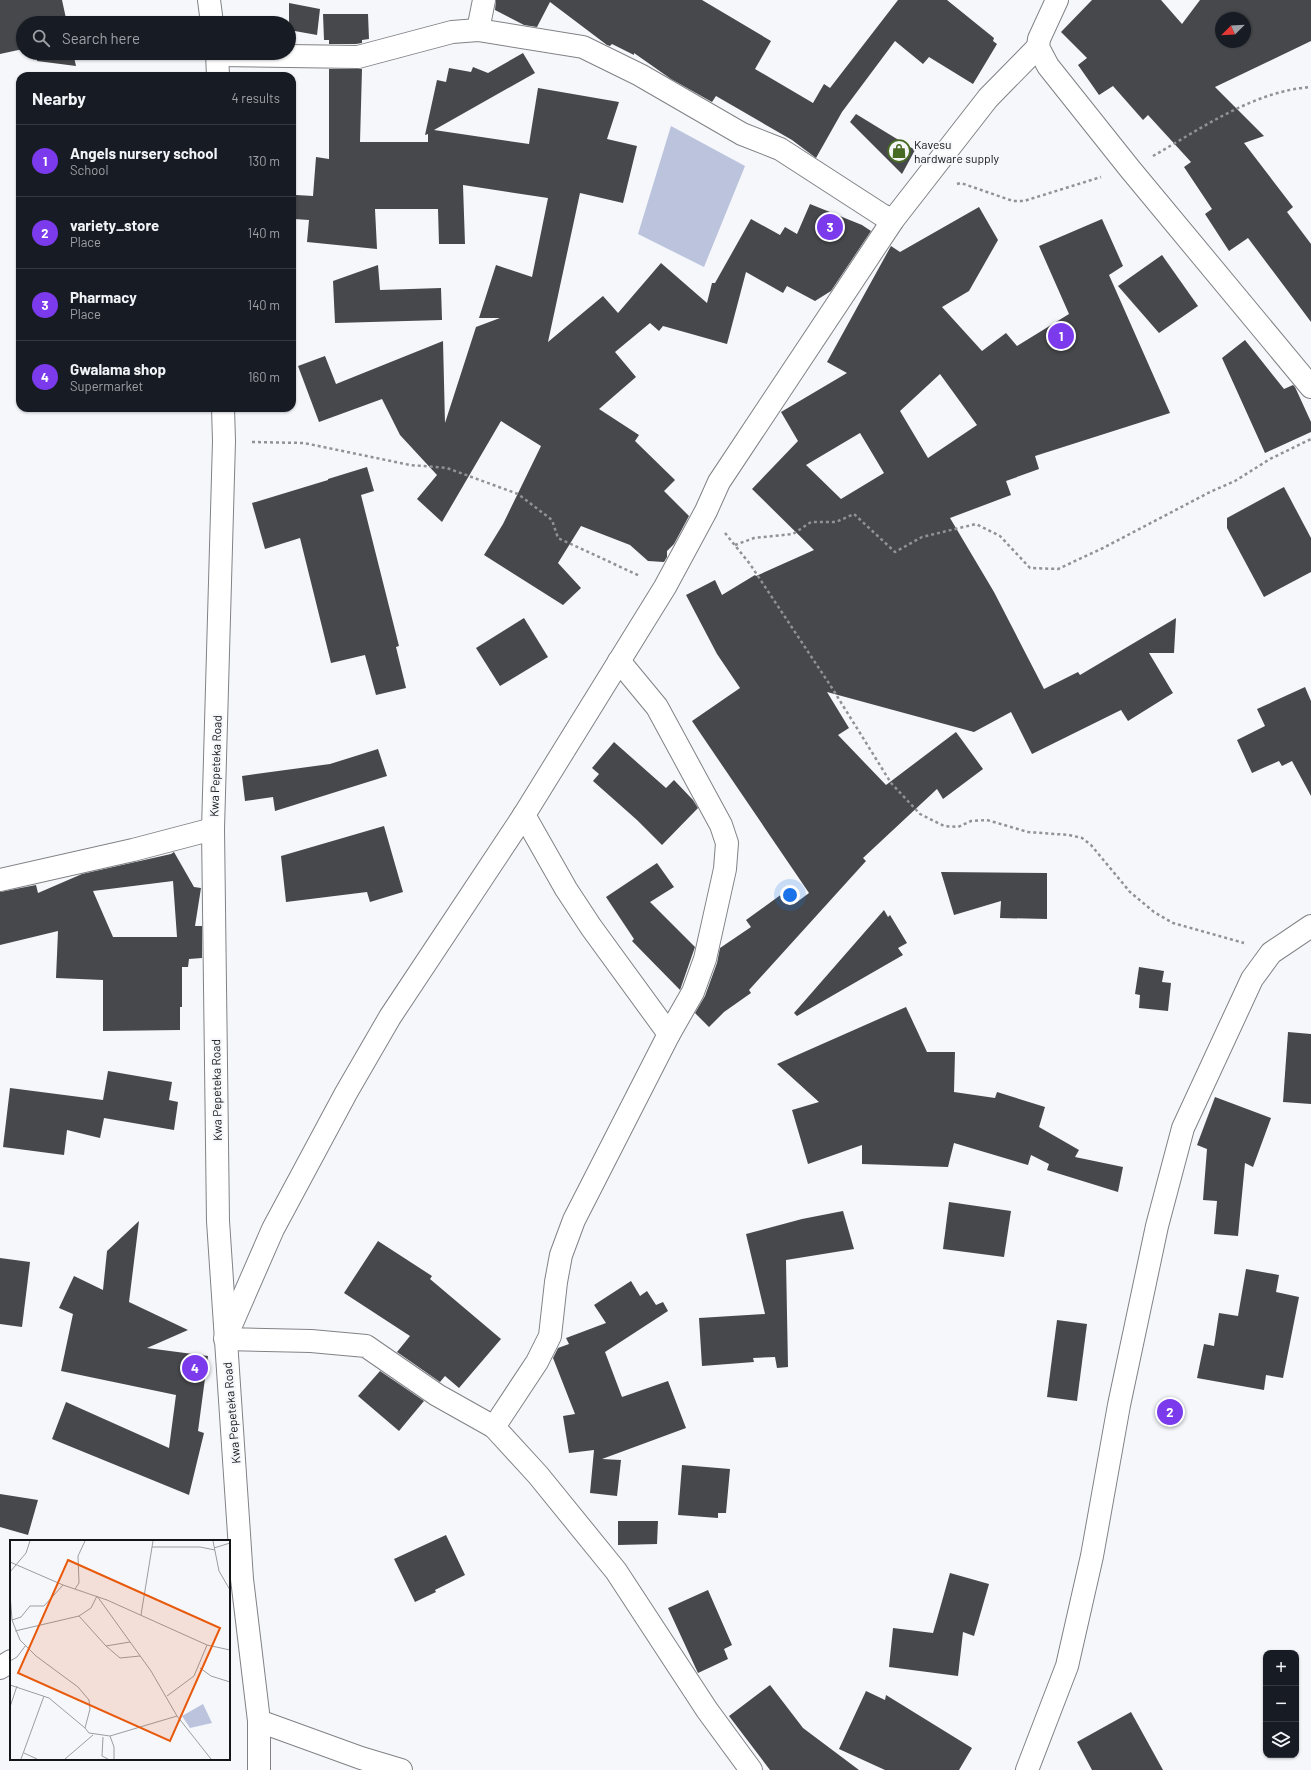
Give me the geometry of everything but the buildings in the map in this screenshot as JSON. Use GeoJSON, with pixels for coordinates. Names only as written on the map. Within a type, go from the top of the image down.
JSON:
{"type":"FeatureCollection","features":[{"type":"Feature","properties":{"kind":"street"},"geometry":{"type":"LineString","coordinates":[[209,0],[211,16]]}},
{"type":"Feature","properties":{"kind":"street"},"geometry":{"type":"LineString","coordinates":[[478,30],[484,0]]}},
{"type":"Feature","properties":{"kind":"street"},"geometry":{"type":"LineString","coordinates":[[1057,0],[1042,29],[1039,39],[1038,48],[1048,66],[1311,387]]}},
{"type":"Feature","properties":{"kind":"street"},"geometry":{"type":"LineString","coordinates":[[296,58],[358,56],[452,32],[478,30],[583,47],[640,75],[742,134],[780,149],[882,215],[893,220]]}},
{"type":"Feature","properties":{"kind":"street"},"geometry":{"type":"LineString","coordinates":[[751,1770],[707,1710],[616,1571],[538,1475],[494,1427],[437,1395],[366,1346],[311,1341],[225,1339],[273,1229],[346,1093],[390,1017],[524,815],[665,587],[706,511],[718,482],[893,220],[988,98],[1038,48]]}},
{"type":"Feature","properties":{"kind":"street"},"geometry":{"type":"LineString","coordinates":[[218,61],[246,60]]}},
{"type":"Feature","properties":{"kind":"street","name":"Kwa Pepeteka Road"},"geometry":{"type":"LineString","coordinates":[[223,412],[224,441],[213,829],[218,1221],[236,1578],[259,1721],[259,1770]]}},
{"type":"Feature","properties":{"kind":"street"},"geometry":{"type":"LineString","coordinates":[[494,1427],[537,1362],[550,1336],[556,1282],[561,1255],[574,1220],[669,1034],[694,992],[705,959],[725,869],[727,843],[721,825],[657,708],[619,661]]}},
{"type":"Feature","properties":{"kind":"street"},"geometry":{"type":"LineString","coordinates":[[524,815],[566,889],[591,927],[669,1034]]}},
{"type":"Feature","properties":{"kind":"street"},"geometry":{"type":"LineString","coordinates":[[0,880],[133,850],[213,829]]}},
{"type":"Feature","properties":{"kind":"street"},"geometry":{"type":"LineString","coordinates":[[1028,1770],[1067,1666],[1092,1556],[1119,1405],[1157,1226],[1183,1128],[1252,979],[1271,953],[1311,926]]}},
{"type":"Feature","properties":{"kind":"street"},"geometry":{"type":"LineString","coordinates":[[0,1668],[10,1662]]}},
{"type":"Feature","properties":{"kind":"street"},"geometry":{"type":"LineString","coordinates":[[259,1721],[361,1758],[401,1770]]}},
{"type":"Feature","properties":{"kind":"path"},"geometry":{"type":"LineString","coordinates":[[735,545],[754,538],[793,534],[810,522],[836,522],[854,514],[895,552],[922,537],[976,524],[1000,536],[1030,568],[1058,569],[1103,548],[1210,492],[1235,481],[1270,459],[1311,439]]}},
{"type":"Feature","properties":{"kind":"path"},"geometry":{"type":"LineString","coordinates":[[224,441],[304,443],[410,465],[447,468],[518,494],[552,520],[558,538],[665,587]]}},
{"type":"Feature","properties":{"kind":"path"},"geometry":{"type":"LineString","coordinates":[[706,511],[750,564],[828,682],[891,782],[920,814],[944,826],[958,827],[970,822],[987,820],[1028,832],[1069,835],[1082,838],[1091,845],[1130,892],[1166,920],[1237,941],[1271,953]]}},
{"type":"Feature","properties":{"kind":"shaded area"},"geometry":{"type":"Polygon","coordinates":[[[671,126],[745,166],[704,267],[638,234],[671,126]]]}},
{"type":"Feature","properties":{"kind":"place","name":"Kavesu hardware supply"},"geometry":{"type":"Point","coordinates":[899,151]}},
{"type":"Feature","properties":{"kind":"place","name":"Pharmacy"},"geometry":{"type":"Point","coordinates":[830,227]}},
{"type":"Feature","properties":{"kind":"place","name":"Angels nursery school"},"geometry":{"type":"Point","coordinates":[1061,336]}},
{"type":"Feature","properties":{"kind":"place","name":"Gwalama shop"},"geometry":{"type":"Point","coordinates":[195,1368]}},
{"type":"Feature","properties":{"kind":"place","name":"variety_store"},"geometry":{"type":"Point","coordinates":[1170,1412]}}]}
